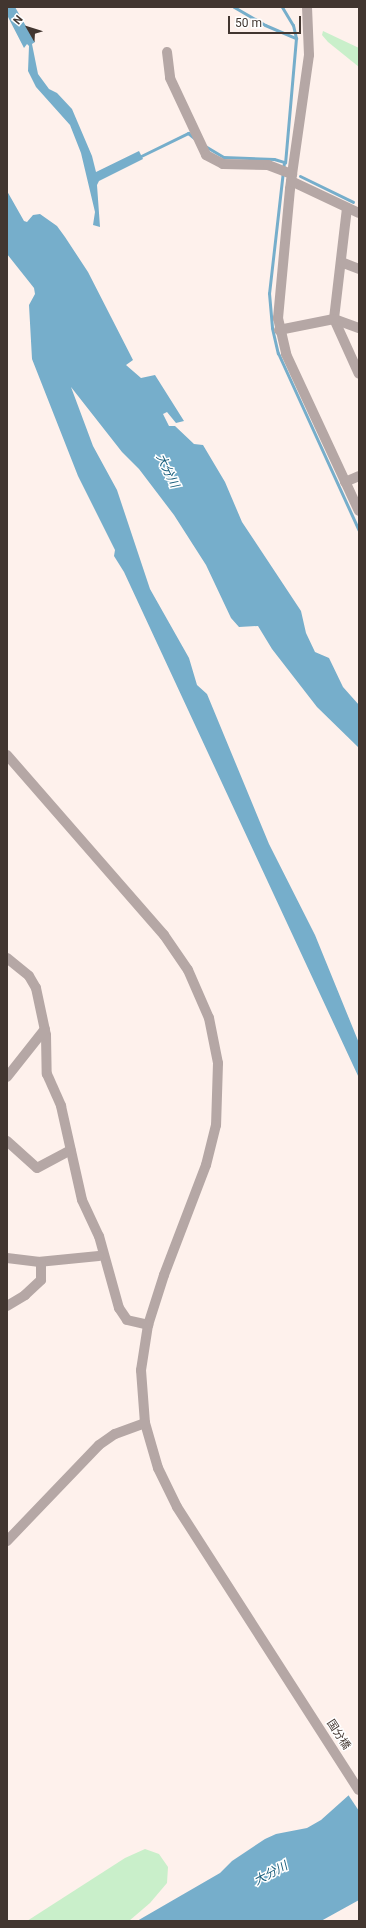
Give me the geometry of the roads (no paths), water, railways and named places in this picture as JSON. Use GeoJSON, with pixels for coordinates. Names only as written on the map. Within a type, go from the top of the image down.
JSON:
{"type":"FeatureCollection","features":[{"type":"Feature","properties":{"kind":"street"},"geometry":{"type":"LineString","coordinates":[[307,7],[309,55],[291,178],[278,304],[280,330],[286,354],[359,511]]}},
{"type":"Feature","properties":{"kind":"street"},"geometry":{"type":"LineString","coordinates":[[166,52],[173,86],[206,155],[223,164],[268,165],[359,213]]}},
{"type":"Feature","properties":{"kind":"street"},"geometry":{"type":"LineString","coordinates":[[347,208],[334,318],[359,374]]}},
{"type":"Feature","properties":{"kind":"street"},"geometry":{"type":"LineString","coordinates":[[341,262],[359,269]]}},
{"type":"Feature","properties":{"kind":"street"},"geometry":{"type":"LineString","coordinates":[[280,330],[334,318],[359,328]]}},
{"type":"Feature","properties":{"kind":"street"},"geometry":{"type":"LineString","coordinates":[[346,482],[359,476]]}},
{"type":"Feature","properties":{"kind":"street","name":"国分橋"},"geometry":{"type":"LineString","coordinates":[[7,755],[164,935],[194,983],[212,1031],[218,1062],[219,1088],[213,1139],[148,1325],[141,1370],[145,1423],[158,1468],[177,1507],[359,1790]]}},
{"type":"Feature","properties":{"kind":"street"},"geometry":{"type":"LineString","coordinates":[[7,958],[32,980],[45,1029],[47,1074],[60,1106],[82,1200],[99,1236],[119,1308],[127,1320],[148,1325]]}},
{"type":"Feature","properties":{"kind":"street"},"geometry":{"type":"LineString","coordinates":[[7,1077],[45,1029]]}},
{"type":"Feature","properties":{"kind":"street"},"geometry":{"type":"LineString","coordinates":[[7,1141],[37,1168],[71,1150]]}},
{"type":"Feature","properties":{"kind":"street"},"geometry":{"type":"LineString","coordinates":[[7,1258],[41,1262],[99,1256]]}},
{"type":"Feature","properties":{"kind":"street"},"geometry":{"type":"LineString","coordinates":[[7,1306],[25,1295],[41,1280],[41,1262]]}},
{"type":"Feature","properties":{"kind":"street"},"geometry":{"type":"LineString","coordinates":[[7,1541],[99,1445],[115,1434],[145,1423]]}},
{"type":"Feature","properties":{"kind":"water"},"geometry":{"type":"Polygon","coordinates":[[[7,7],[15,7],[35,42],[32,44],[38,74],[49,89],[57,93],[72,109],[92,156],[96,172],[139,151],[143,159],[99,181],[97,185],[100,227],[93,225],[95,212],[81,153],[70,125],[36,87],[28,71],[29,46],[27,44],[24,48],[7,15],[7,7]]]}},
{"type":"Feature","properties":{"kind":"water","name":"大分川"},"geometry":{"type":"Polygon","coordinates":[[[7,191],[24,221],[27,222],[33,215],[40,214],[57,226],[65,237],[88,272],[133,360],[126,365],[141,378],[155,375],[184,421],[176,423],[167,412],[163,414],[169,426],[175,426],[194,444],[203,445],[225,482],[242,522],[301,611],[306,633],[315,652],[329,658],[343,687],[359,705],[359,748],[317,707],[272,649],[258,626],[239,627],[231,618],[206,565],[174,515],[139,469],[122,452],[71,387],[93,446],[117,490],[150,589],[189,658],[197,685],[207,694],[269,844],[315,935],[359,1043],[359,1078],[124,572],[114,556],[115,550],[78,476],[32,359],[29,305],[35,294],[34,288],[7,254],[7,191]]]}},
{"type":"Feature","properties":{"kind":"water","name":"大分川"},"geometry":{"type":"Polygon","coordinates":[[[359,1786],[359,1900],[321,1921],[137,1921],[220,1873],[232,1861],[265,1839],[276,1834],[307,1828],[321,1820],[359,1786]]]}},
{"type":"Feature","properties":{"kind":"waterway"},"geometry":{"type":"LineString","coordinates":[[234,7],[265,25],[296,38],[285,163]]}},
{"type":"Feature","properties":{"kind":"waterway"},"geometry":{"type":"LineString","coordinates":[[282,7],[293,25],[296,38]]}},
{"type":"Feature","properties":{"kind":"waterway"},"geometry":{"type":"LineString","coordinates":[[139,157],[188,133],[194,138]]}},
{"type":"Feature","properties":{"kind":"waterway"},"geometry":{"type":"LineString","coordinates":[[205,146],[223,157],[274,159],[284,162],[269,293],[272,328],[278,353],[359,531]]}},
{"type":"Feature","properties":{"kind":"waterway"},"geometry":{"type":"LineString","coordinates":[[300,176],[353,202]]}}]}
